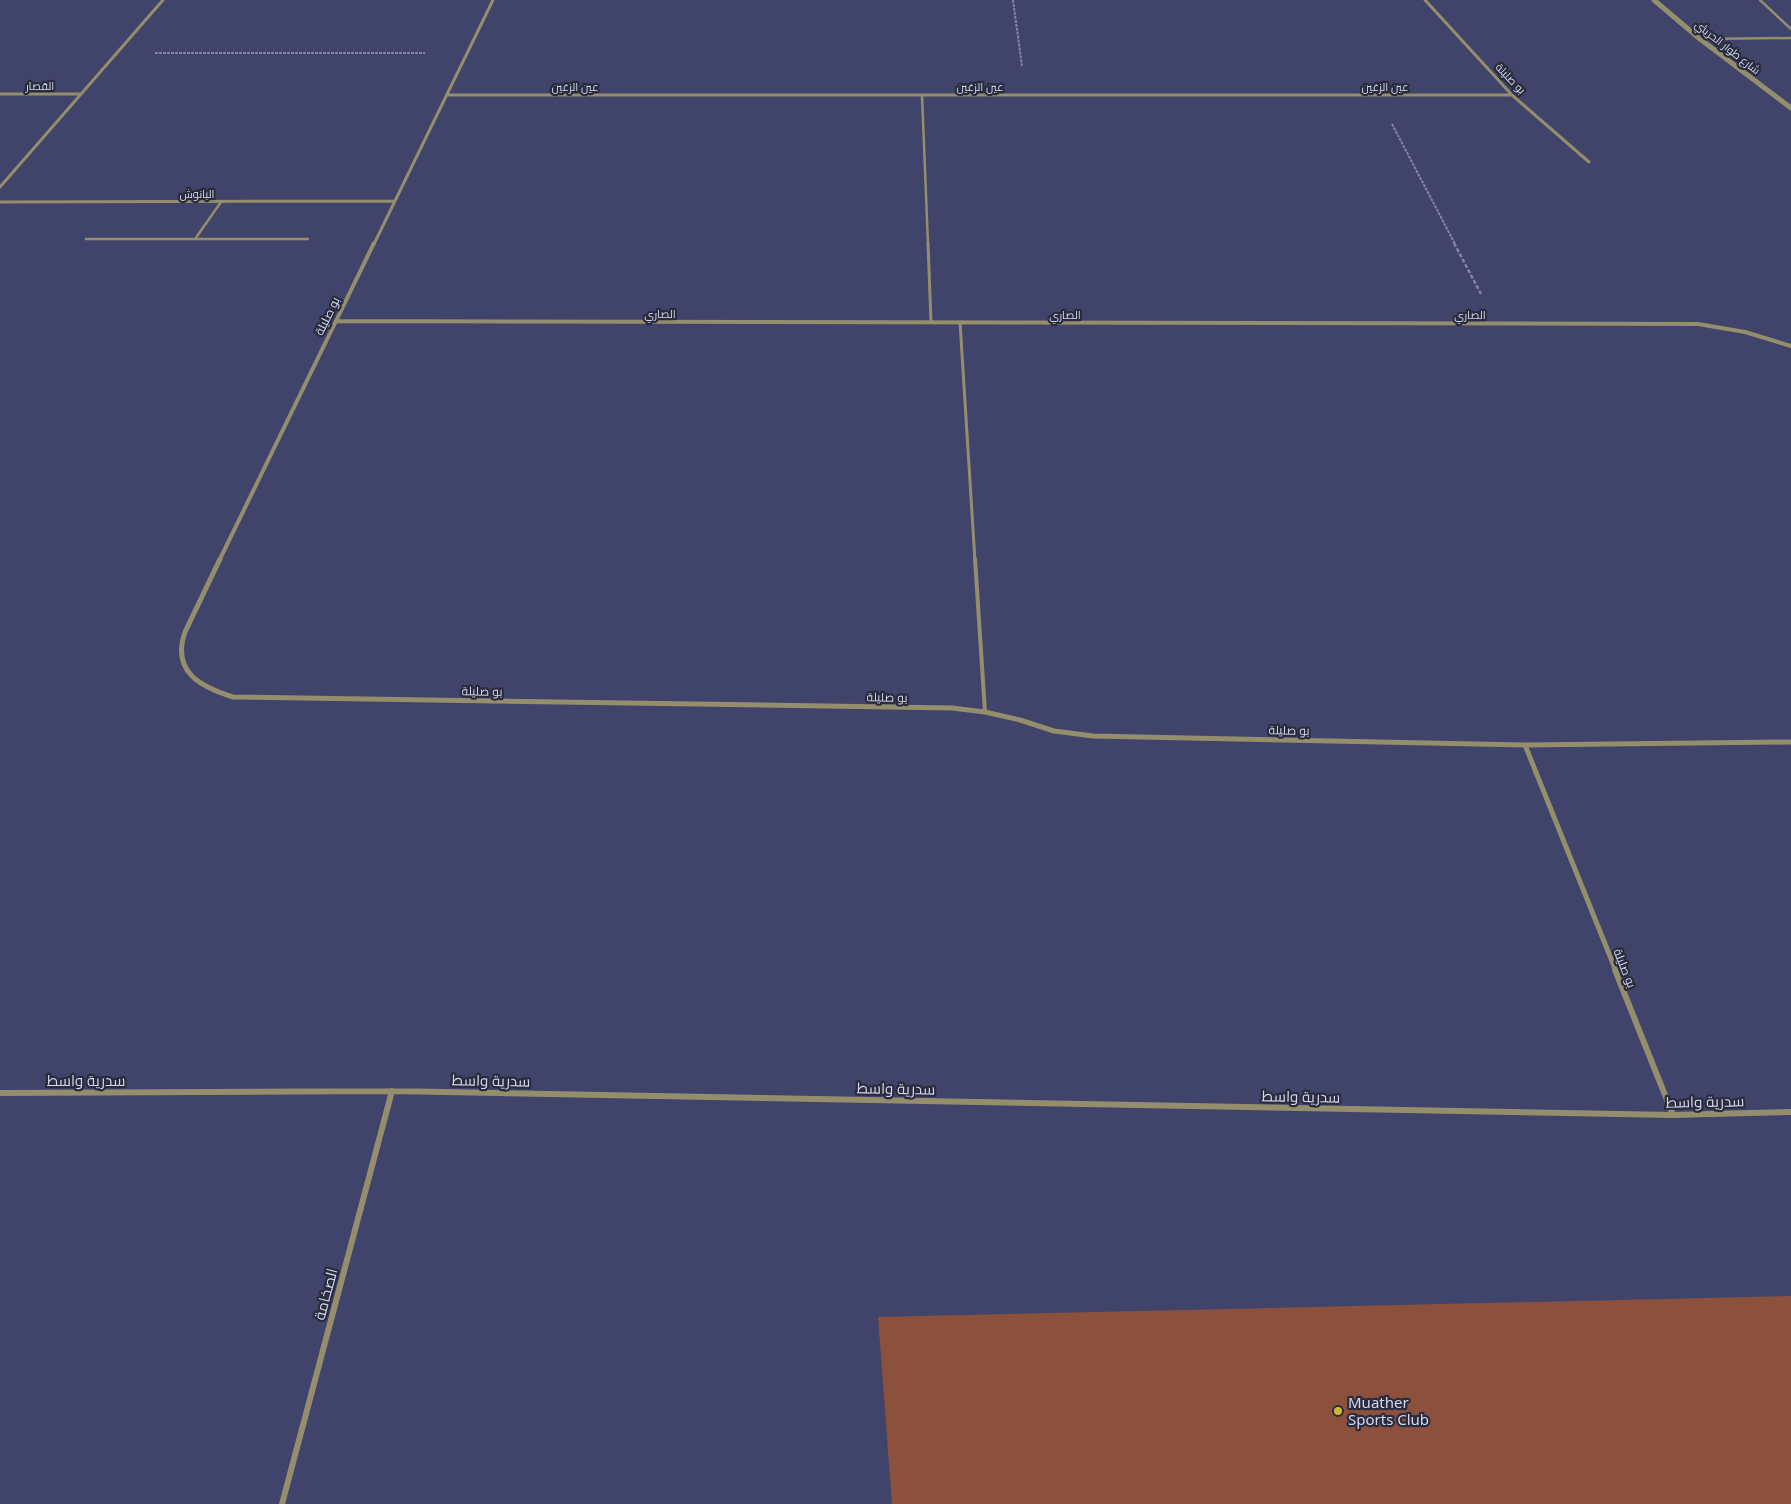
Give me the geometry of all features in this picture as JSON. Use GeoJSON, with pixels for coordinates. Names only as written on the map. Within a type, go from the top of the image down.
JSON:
{"type":"FeatureCollection","features":[{"type":"Feature","properties":{"kind":"street"},"geometry":{"type":"LineString","coordinates":[[0,187],[163,0]]}},
{"type":"Feature","properties":{"kind":"street","name":"بو صليلة"},"geometry":{"type":"LineString","coordinates":[[493,0],[191,619],[182,645],[185,670],[204,688],[233,697],[943,708],[985,712],[1020,720],[1054,731],[1093,736],[1525,745],[1791,742]]}},
{"type":"Feature","properties":{"kind":"street","name":"بو صليلة"},"geometry":{"type":"LineString","coordinates":[[1425,0],[1512,95],[1589,162]]}},
{"type":"Feature","properties":{"kind":"street","name":"شارع طوار الحريثي"},"geometry":{"type":"LineString","coordinates":[[1654,0],[1700,39],[1791,108]]}},
{"type":"Feature","properties":{"kind":"street","name":"القصار"},"geometry":{"type":"LineString","coordinates":[[0,94],[80,94]]}},
{"type":"Feature","properties":{"kind":"street","name":"عين الزغين"},"geometry":{"type":"LineString","coordinates":[[447,95],[1512,95]]}},
{"type":"Feature","properties":{"kind":"street","name":"البانوش"},"geometry":{"type":"LineString","coordinates":[[0,202],[394,201]]}},
{"type":"Feature","properties":{"kind":"street","name":"الصاري"},"geometry":{"type":"LineString","coordinates":[[336,321],[1698,324],[1732,328],[1767,336],[1791,346]]}},
{"type":"Feature","properties":{"kind":"street","name":"بو صليلة"},"geometry":{"type":"LineString","coordinates":[[1525,745],[1673,1115]]}},
{"type":"Feature","properties":{"kind":"street","name":"سدرية واسط"},"geometry":{"type":"LineString","coordinates":[[0,1094],[392,1091],[1673,1115],[1791,1112]]}},
{"type":"Feature","properties":{"kind":"street","name":"الصخامة"},"geometry":{"type":"LineString","coordinates":[[282,1504],[392,1091]]}},
{"type":"Feature","properties":{"kind":"lane"},"geometry":{"type":"LineString","coordinates":[[1760,0],[1791,29]]}},
{"type":"Feature","properties":{"kind":"lane"},"geometry":{"type":"LineString","coordinates":[[1700,39],[1791,38]]}},
{"type":"Feature","properties":{"kind":"lane"},"geometry":{"type":"LineString","coordinates":[[922,95],[931,322]]}},
{"type":"Feature","properties":{"kind":"lane"},"geometry":{"type":"LineString","coordinates":[[196,239],[221,202]]}},
{"type":"Feature","properties":{"kind":"lane"},"geometry":{"type":"LineString","coordinates":[[86,239],[308,239]]}},
{"type":"Feature","properties":{"kind":"lane"},"geometry":{"type":"LineString","coordinates":[[960,322],[985,712]]}},
{"type":"Feature","properties":{"kind":"path"},"geometry":{"type":"LineString","coordinates":[[1013,0],[1026,95]]}},
{"type":"Feature","properties":{"kind":"path"},"geometry":{"type":"LineString","coordinates":[[116,54],[425,53]]}},
{"type":"Feature","properties":{"kind":"path"},"geometry":{"type":"LineString","coordinates":[[1376,95],[1496,323]]}},
{"type":"Feature","properties":{"kind":"shaded area","name":"Muather Sports Club"},"geometry":{"type":"Polygon","coordinates":[[[1791,1296],[1791,1504],[892,1504],[878,1317],[1791,1296]]]}},
{"type":"Feature","properties":{"kind":"place","name":"Muather Sports Club"},"geometry":{"type":"Point","coordinates":[1338,1411]}}]}
